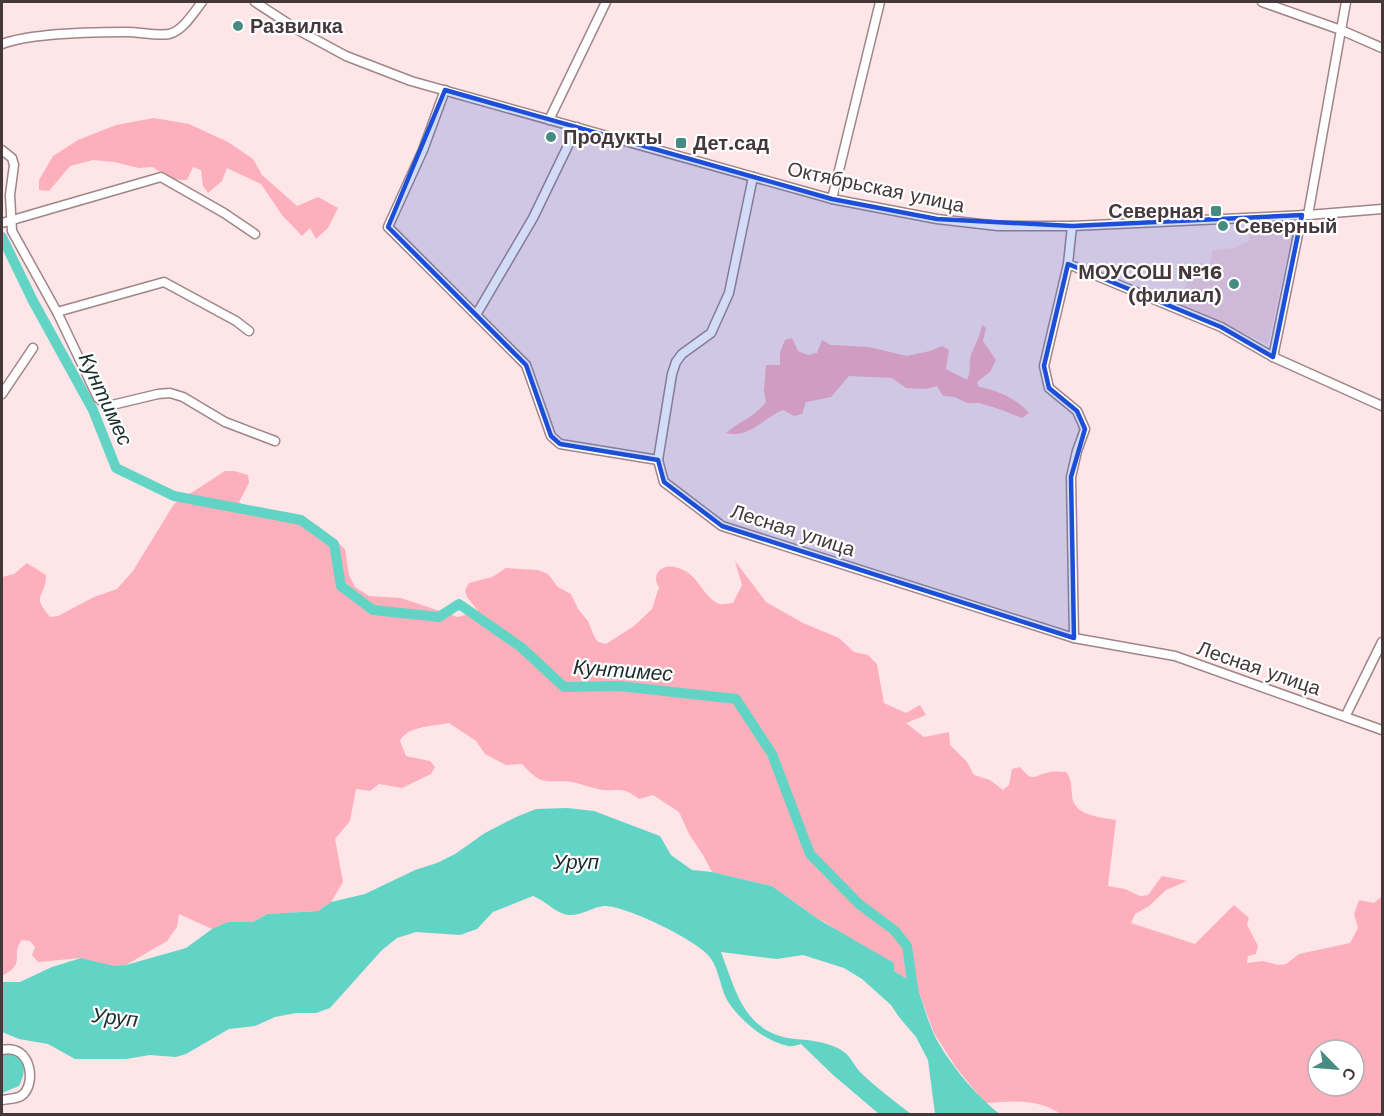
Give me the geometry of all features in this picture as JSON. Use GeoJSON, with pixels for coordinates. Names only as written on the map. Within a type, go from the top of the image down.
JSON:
{"type":"FeatureCollection","features":[{"type":"Feature","properties":{"kind":"street"},"geometry":{"type":"LineString","coordinates":[[2,44],[65,35],[126,32],[171,34],[186,23],[202,2]]}},
{"type":"Feature","properties":{"kind":"street","name":"Октябрьская улица"},"geometry":{"type":"LineString","coordinates":[[255,2],[298,30],[346,56],[411,81],[832,199],[947,221],[998,226],[1072,226],[1383,209]]}},
{"type":"Feature","properties":{"kind":"street"},"geometry":{"type":"LineString","coordinates":[[549,120],[606,2]]}},
{"type":"Feature","properties":{"kind":"street"},"geometry":{"type":"LineString","coordinates":[[832,199],[880,2]]}},
{"type":"Feature","properties":{"kind":"street"},"geometry":{"type":"LineString","coordinates":[[1262,2],[1341,30],[1383,48]]}},
{"type":"Feature","properties":{"kind":"street"},"geometry":{"type":"LineString","coordinates":[[1273,357],[1305,215],[1346,2]]}},
{"type":"Feature","properties":{"kind":"street"},"geometry":{"type":"LineString","coordinates":[[445,90],[423,150],[388,227],[526,365],[551,436],[560,444],[658,460],[676,362],[682,354],[711,333],[729,293],[753,177]]}},
{"type":"Feature","properties":{"kind":"street"},"geometry":{"type":"LineString","coordinates":[[476,315],[533,218],[577,127]]}},
{"type":"Feature","properties":{"kind":"street"},"geometry":{"type":"LineString","coordinates":[[2,150],[12,158],[14,165],[6,222],[57,312],[98,398],[112,405],[170,393],[183,397],[225,422],[275,441]]}},
{"type":"Feature","properties":{"kind":"street"},"geometry":{"type":"LineString","coordinates":[[6,222],[161,177],[224,213],[255,234]]}},
{"type":"Feature","properties":{"kind":"street"},"geometry":{"type":"LineString","coordinates":[[1072,226],[1068,264],[1044,366],[1049,388],[1077,411],[1085,429],[1071,477],[1074,638]]}},
{"type":"Feature","properties":{"kind":"street"},"geometry":{"type":"LineString","coordinates":[[1068,264],[1221,327],[1273,357],[1383,406]]}},
{"type":"Feature","properties":{"kind":"street"},"geometry":{"type":"LineString","coordinates":[[57,312],[164,282],[236,321],[249,331]]}},
{"type":"Feature","properties":{"kind":"street"},"geometry":{"type":"LineString","coordinates":[[2,394],[33,348]]}},
{"type":"Feature","properties":{"kind":"street","name":"Лесная улица"},"geometry":{"type":"LineString","coordinates":[[658,460],[664,482],[723,526],[1074,638],[1175,656],[1383,730]]}},
{"type":"Feature","properties":{"kind":"street"},"geometry":{"type":"LineString","coordinates":[[1346,716],[1383,642]]}},
{"type":"Feature","properties":{"kind":"street"},"geometry":{"type":"LineString","coordinates":[[2,1050],[16,1049],[23,1054],[29,1069],[29,1083],[24,1094],[20,1097],[2,1100]]}},
{"type":"Feature","properties":{"kind":"highlighted area"},"geometry":{"type":"Polygon","coordinates":[[[445,90],[832,199],[937,219],[1072,226],[1302,215],[1273,357],[1221,327],[1068,264],[1044,366],[1049,388],[1077,411],[1085,429],[1071,477],[1074,638],[722,526],[664,482],[658,460],[560,444],[551,436],[526,365],[388,227],[445,90]]]}},
{"type":"Feature","properties":{"kind":"shaded area"},"geometry":{"type":"Polygon","coordinates":[[[154,118],[189,124],[228,142],[253,159],[262,175],[297,206],[318,197],[338,208],[328,228],[316,239],[310,228],[302,236],[282,215],[261,184],[227,168],[222,181],[208,193],[203,186],[201,170],[193,167],[187,180],[177,180],[153,167],[139,168],[93,160],[70,166],[49,191],[39,190],[39,180],[53,156],[78,140],[116,125],[154,118]]]}},
{"type":"Feature","properties":{"kind":"shaded area","name":"МОУСОШ №16 (филиал)"},"geometry":{"type":"Polygon","coordinates":[[[1293,232],[1268,344],[1180,305],[1192,264],[1210,263],[1213,250],[1234,248],[1249,241],[1250,233],[1293,232]]]}},
{"type":"Feature","properties":{"kind":"shaded area"},"geometry":{"type":"Polygon","coordinates":[[[982,325],[986,328],[983,341],[996,360],[990,372],[977,382],[979,387],[993,390],[1019,403],[1029,413],[1022,418],[979,403],[967,403],[955,397],[943,396],[937,386],[926,389],[906,388],[892,378],[849,376],[831,397],[806,402],[802,414],[794,416],[783,410],[742,433],[726,433],[766,402],[764,391],[766,365],[780,365],[780,352],[785,340],[792,338],[798,351],[808,355],[817,353],[822,340],[831,345],[869,347],[907,356],[942,346],[949,350],[946,369],[967,380],[971,355],[982,325]]]}},
{"type":"Feature","properties":{"kind":"shaded area"},"geometry":{"type":"Polygon","coordinates":[[[225,471],[248,475],[249,483],[239,502],[246,508],[290,513],[317,525],[345,549],[349,575],[355,587],[369,596],[401,598],[458,617],[478,611],[467,597],[465,590],[469,583],[492,577],[506,568],[538,570],[548,574],[558,587],[571,594],[598,642],[606,644],[634,626],[652,609],[659,587],[656,576],[664,567],[680,568],[689,574],[715,602],[733,603],[742,585],[735,561],[766,602],[803,623],[839,638],[854,652],[868,655],[877,664],[884,703],[906,713],[920,705],[926,715],[906,723],[924,737],[949,732],[950,745],[967,762],[974,775],[990,780],[1003,790],[1009,785],[1012,769],[1020,767],[1031,777],[1050,772],[1066,772],[1077,807],[1088,814],[1116,820],[1108,886],[1125,889],[1140,896],[1148,895],[1162,876],[1187,881],[1166,890],[1149,906],[1135,914],[1131,923],[1195,944],[1234,905],[1249,918],[1247,925],[1258,946],[1256,954],[1248,956],[1247,963],[1263,961],[1278,965],[1286,964],[1299,954],[1350,943],[1358,928],[1354,914],[1359,900],[1374,903],[1382,896],[1382,1114],[1061,1114],[1034,1103],[1015,1101],[985,1103],[955,1066],[934,1033],[916,984],[772,886],[712,872],[689,834],[679,812],[653,795],[639,799],[622,790],[596,789],[572,782],[545,781],[535,777],[522,764],[506,765],[485,754],[476,741],[449,723],[408,732],[400,741],[406,756],[430,761],[435,767],[431,774],[402,788],[379,784],[370,791],[356,789],[350,821],[335,839],[343,882],[331,902],[318,911],[267,914],[253,922],[212,929],[179,914],[177,927],[167,941],[126,965],[114,967],[81,958],[38,962],[32,955],[35,947],[30,941],[22,940],[18,946],[14,967],[2,976],[2,577],[14,574],[27,563],[46,575],[40,599],[50,617],[58,616],[94,597],[117,589],[133,571],[174,504],[225,471]]]}},
{"type":"Feature","properties":{"kind":"water","name":"Уруп"},"geometry":{"type":"Polygon","coordinates":[[[567,808],[594,811],[660,836],[671,855],[692,870],[712,872],[772,886],[818,919],[894,963],[894,971],[916,984],[938,1043],[953,1065],[981,1097],[1000,1114],[935,1114],[928,1060],[916,1037],[891,1005],[862,979],[844,968],[803,955],[777,959],[721,952],[745,1009],[764,1029],[778,1035],[820,1042],[839,1049],[867,1079],[911,1114],[879,1114],[801,1044],[790,1046],[780,1044],[755,1030],[729,1003],[711,959],[688,940],[658,924],[614,907],[604,906],[568,915],[533,896],[493,912],[477,929],[460,935],[416,932],[397,938],[382,950],[330,1008],[316,1013],[296,1013],[275,1017],[255,1026],[229,1029],[186,1054],[176,1057],[150,1055],[126,1059],[75,1059],[48,1044],[19,1039],[2,1032],[2,982],[20,982],[52,967],[81,958],[114,966],[126,965],[186,948],[212,929],[228,922],[253,922],[267,914],[318,911],[331,902],[365,894],[415,870],[437,863],[516,817],[536,809],[567,808]]]}},
{"type":"Feature","properties":{"kind":"water"},"geometry":{"type":"Polygon","coordinates":[[[7,1050],[21,1060],[24,1069],[19,1086],[2,1093],[2,1051],[7,1050]]]}},
{"type":"Feature","properties":{"kind":"waterway","name":"Кунтимес"},"geometry":{"type":"LineString","coordinates":[[2,237],[33,301],[93,410],[116,468],[174,496],[301,520],[334,544],[341,586],[373,610],[439,617],[459,604],[521,647],[564,687],[619,686],[736,699],[772,754],[810,854],[859,904],[894,930],[907,946],[914,995]]}},
{"type":"Feature","properties":{"kind":"place","name":"Развилка"},"geometry":{"type":"Point","coordinates":[238,26]}},
{"type":"Feature","properties":{"kind":"place","name":"Продукты"},"geometry":{"type":"Point","coordinates":[551,137]}},
{"type":"Feature","properties":{"kind":"place","name":"Дет.сад"},"geometry":{"type":"Point","coordinates":[681,143]}},
{"type":"Feature","properties":{"kind":"place","name":"Северная"},"geometry":{"type":"Point","coordinates":[1216,211]}},
{"type":"Feature","properties":{"kind":"place","name":"Северный"},"geometry":{"type":"Point","coordinates":[1223,226]}},
{"type":"Feature","properties":{"kind":"place","name":"МОУСОШ №16 (филиал)"},"geometry":{"type":"Point","coordinates":[1234,284]}}]}
